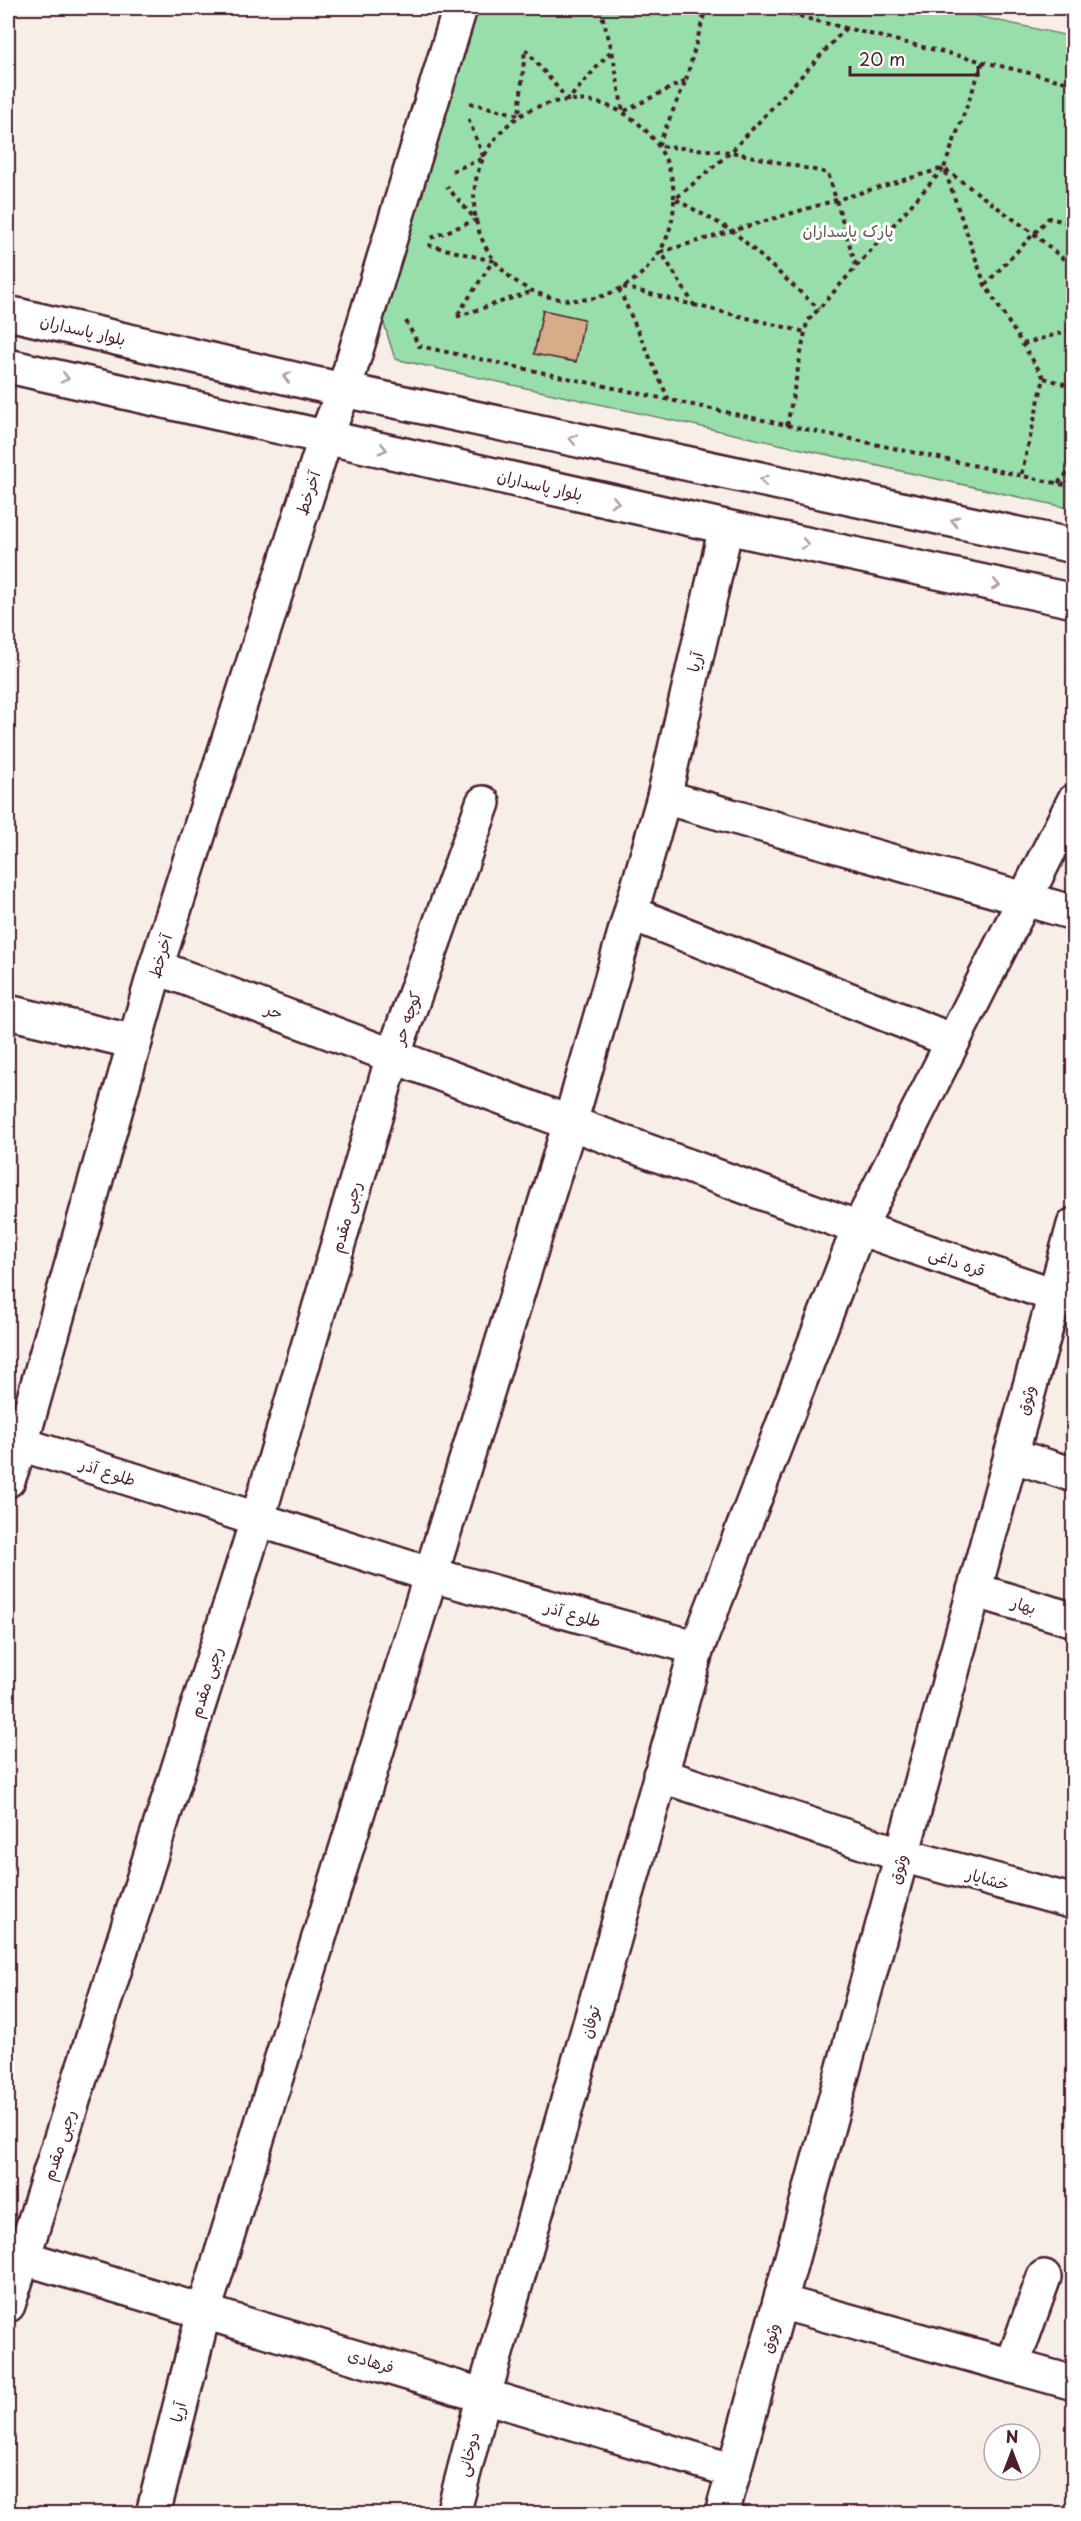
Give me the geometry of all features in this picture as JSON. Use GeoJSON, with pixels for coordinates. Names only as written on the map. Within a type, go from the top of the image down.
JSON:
{"type":"FeatureCollection","features":[{"type":"Feature","properties":{"kind":"street","name":"آخرخط"},"geometry":{"type":"LineString","coordinates":[[8,1480],[21,1444],[156,967],[326,436],[344,390],[460,8]]}},
{"type":"Feature","properties":{"kind":"street","name":"بلوار پاسداران"},"geometry":{"type":"LineString","coordinates":[[8,313],[344,390],[1074,546]]}},
{"type":"Feature","properties":{"kind":"street","name":"بلوار پاسداران"},"geometry":{"type":"LineString","coordinates":[[8,366],[726,527],[1074,601]]}},
{"type":"Feature","properties":{"kind":"street","name":"آریا"},"geometry":{"type":"LineString","coordinates":[[153,2514],[204,2311],[570,1124],[631,913],[664,797],[726,527]]}},
{"type":"Feature","properties":{"kind":"street"},"geometry":{"type":"LineString","coordinates":[[664,797],[1074,913]]}},
{"type":"Feature","properties":{"kind":"street"},"geometry":{"type":"LineString","coordinates":[[696,1648],[859,1228],[1074,801]]}},
{"type":"Feature","properties":{"kind":"street","name":"کوچه حر"},"geometry":{"type":"LineString","coordinates":[[483,802],[393,1056],[570,1124],[859,1228]]}},
{"type":"Feature","properties":{"kind":"street"},"geometry":{"type":"LineString","coordinates":[[631,913],[953,1041]]}},
{"type":"Feature","properties":{"kind":"street","name":"حر"},"geometry":{"type":"LineString","coordinates":[[156,967],[393,1056]]}},
{"type":"Feature","properties":{"kind":"street"},"geometry":{"type":"LineString","coordinates":[[8,1012],[135,1042]]}},
{"type":"Feature","properties":{"kind":"street","name":"رجبی مقدم"},"geometry":{"type":"LineString","coordinates":[[8,2305],[15,2255],[257,1521],[393,1056]]}},
{"type":"Feature","properties":{"kind":"street","name":"وثوق"},"geometry":{"type":"LineString","coordinates":[[722,2514],[1011,1455],[1064,1298],[1074,1225]]}},
{"type":"Feature","properties":{"kind":"street","name":"قره داغی"},"geometry":{"type":"LineString","coordinates":[[859,1228],[1064,1298]]}},
{"type":"Feature","properties":{"kind":"street","name":"طلوع آذر"},"geometry":{"type":"LineString","coordinates":[[21,1444],[432,1575],[696,1648]]}},
{"type":"Feature","properties":{"kind":"street"},"geometry":{"type":"LineString","coordinates":[[1011,1455],[1074,1475]]}},
{"type":"Feature","properties":{"kind":"street","name":"بهار"},"geometry":{"type":"LineString","coordinates":[[974,1590],[1074,1620]]}},
{"type":"Feature","properties":{"kind":"street","name":"توفان"},"geometry":{"type":"LineString","coordinates":[[484,2396],[696,1648]]}},
{"type":"Feature","properties":{"kind":"street","name":"خشایار"},"geometry":{"type":"LineString","coordinates":[[660,1775],[902,1855],[1074,1902]]}},
{"type":"Feature","properties":{"kind":"street","name":"فرهادی"},"geometry":{"type":"LineString","coordinates":[[15,2255],[734,2471]]}},
{"type":"Feature","properties":{"kind":"street"},"geometry":{"type":"LineString","coordinates":[[1012,2366],[1044,2277]]}},
{"type":"Feature","properties":{"kind":"street"},"geometry":{"type":"LineString","coordinates":[[780,2302],[1074,2383]]}},
{"type":"Feature","properties":{"kind":"street","name":"دوخانی"},"geometry":{"type":"LineString","coordinates":[[453,2514],[484,2396]]}},
{"type":"Feature","properties":{"kind":"path"},"geometry":{"type":"LineString","coordinates":[[600,8],[612,50],[623,112]]}},
{"type":"Feature","properties":{"kind":"path"},"geometry":{"type":"LineString","coordinates":[[658,146],[686,80],[706,8]]}},
{"type":"Feature","properties":{"kind":"path"},"geometry":{"type":"LineString","coordinates":[[764,8],[1074,84]]}},
{"type":"Feature","properties":{"kind":"path"},"geometry":{"type":"LineString","coordinates":[[675,199],[731,152],[846,28]]}},
{"type":"Feature","properties":{"kind":"path"},"geometry":{"type":"LineString","coordinates":[[519,115],[525,49],[568,100]]}},
{"type":"Feature","properties":{"kind":"path"},"geometry":{"type":"LineString","coordinates":[[568,100],[612,50]]}},
{"type":"Feature","properties":{"kind":"path"},"geometry":{"type":"LineString","coordinates":[[787,426],[807,322],[944,168],[983,62]]}},
{"type":"Feature","properties":{"kind":"path"},"geometry":{"type":"LineString","coordinates":[[623,112],[686,80]]}},
{"type":"Feature","properties":{"kind":"path"},"geometry":{"type":"LineString","coordinates":[[460,100],[519,115]]}},
{"type":"Feature","properties":{"kind":"path"},"geometry":{"type":"LineString","coordinates":[[584,100],[617,108],[623,112],[645,128],[665,155],[675,187],[673,221],[661,252],[640,278],[611,294],[579,301],[546,297],[517,284],[493,261],[478,231],[476,220],[473,199],[478,167],[494,138],[519,115],[551,102],[584,100]]}},
{"type":"Feature","properties":{"kind":"path"},"geometry":{"type":"LineString","coordinates":[[464,110],[484,158]]}},
{"type":"Feature","properties":{"kind":"path"},"geometry":{"type":"LineString","coordinates":[[658,146],[731,152],[828,173],[856,267]]}},
{"type":"Feature","properties":{"kind":"path"},"geometry":{"type":"LineString","coordinates":[[447,173],[484,158]]}},
{"type":"Feature","properties":{"kind":"path"},"geometry":{"type":"LineString","coordinates":[[661,252],[944,168]]}},
{"type":"Feature","properties":{"kind":"path"},"geometry":{"type":"LineString","coordinates":[[944,168],[1034,234],[1074,268]]}},
{"type":"Feature","properties":{"kind":"path"},"geometry":{"type":"LineString","coordinates":[[944,168],[985,285],[1044,378],[1074,387]]}},
{"type":"Feature","properties":{"kind":"path"},"geometry":{"type":"LineString","coordinates":[[446,185],[476,220]]}},
{"type":"Feature","properties":{"kind":"path"},"geometry":{"type":"LineString","coordinates":[[675,199],[733,231],[819,309]]}},
{"type":"Feature","properties":{"kind":"path"},"geometry":{"type":"LineString","coordinates":[[985,285],[1049,219],[1074,224]]}},
{"type":"Feature","properties":{"kind":"path"},"geometry":{"type":"LineString","coordinates":[[476,220],[419,243],[493,261]]}},
{"type":"Feature","properties":{"kind":"path"},"geometry":{"type":"LineString","coordinates":[[661,252],[694,305]]}},
{"type":"Feature","properties":{"kind":"path"},"geometry":{"type":"LineString","coordinates":[[493,261],[456,317],[533,291]]}},
{"type":"Feature","properties":{"kind":"path"},"geometry":{"type":"LineString","coordinates":[[621,288],[805,332]]}},
{"type":"Feature","properties":{"kind":"path"},"geometry":{"type":"LineString","coordinates":[[621,288],[669,400]]}},
{"type":"Feature","properties":{"kind":"path"},"geometry":{"type":"LineString","coordinates":[[405,318],[419,346],[1074,487]]}},
{"type":"Feature","properties":{"kind":"path"},"geometry":{"type":"LineString","coordinates":[[1022,344],[1074,329]]}},
{"type":"Feature","properties":{"kind":"path"},"geometry":{"type":"LineString","coordinates":[[1021,476],[1044,378]]}},
{"type":"Feature","properties":{"kind":"path"},"geometry":{"type":"LineString","coordinates":[[1057,484],[1074,466]]}},
{"type":"Feature","properties":{"kind":"green space","name":"پارک پاسداران"},"geometry":{"type":"Polygon","coordinates":[[[446,8],[941,8],[1073,37],[1073,509],[395,359],[379,308],[446,8]]]}},
{"type":"Feature","properties":{"kind":"building"},"geometry":{"type":"Polygon","coordinates":[[[543,310],[584,319],[576,362],[534,354],[543,310]]]}}]}
